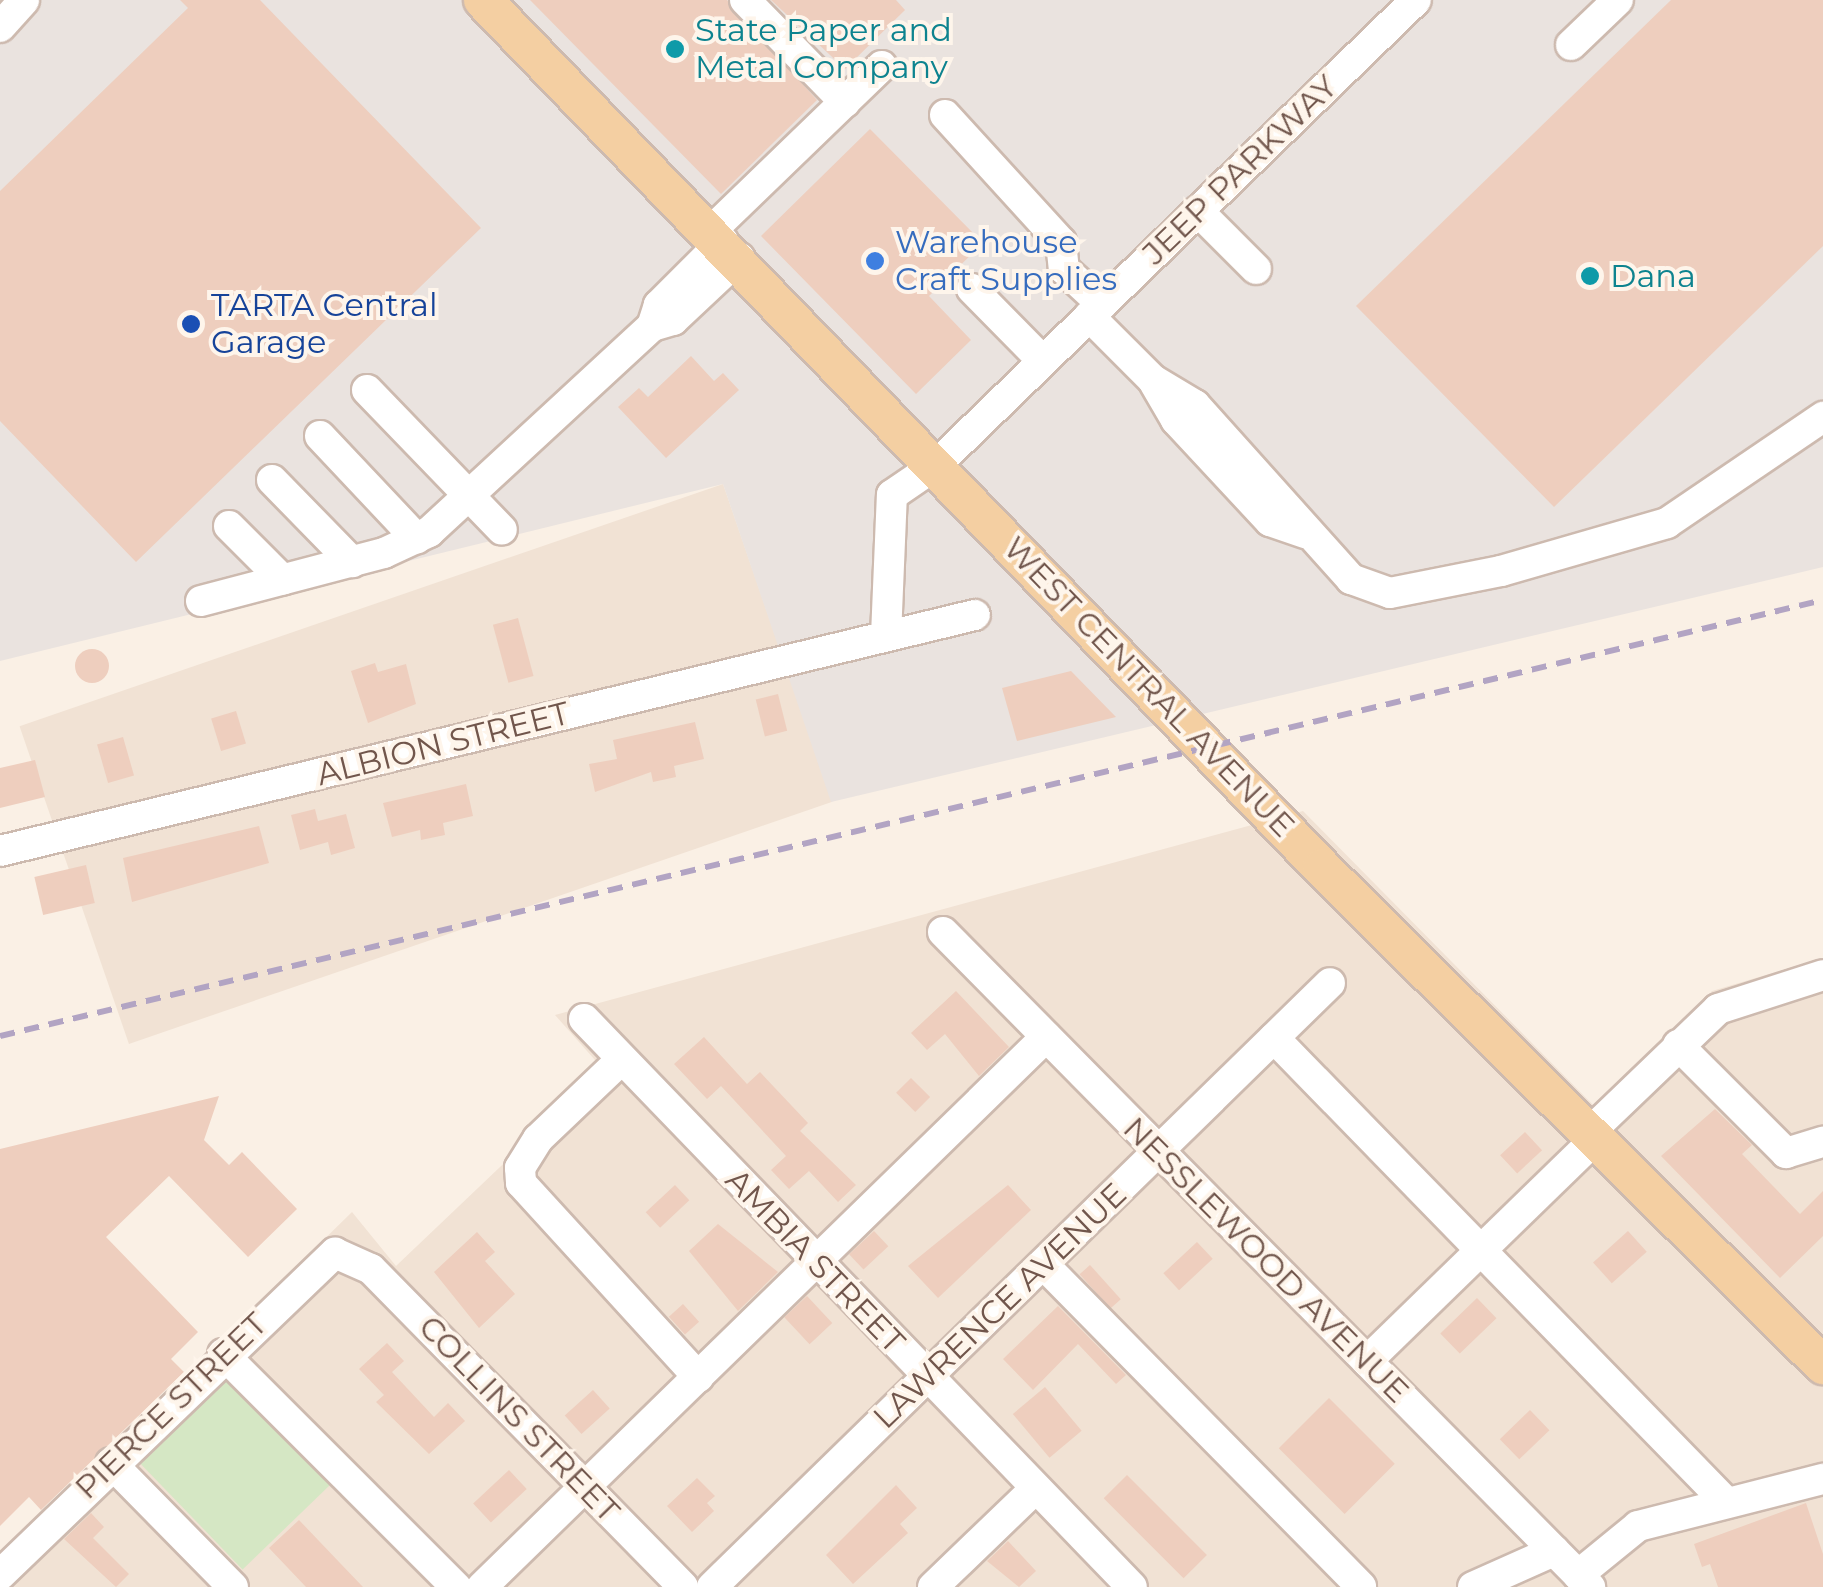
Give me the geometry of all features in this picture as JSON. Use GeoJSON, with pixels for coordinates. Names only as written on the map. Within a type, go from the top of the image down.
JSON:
{"type":"FeatureCollection","features":[{"type":"Feature","properties":{"kind":"main road","name":"WEST CENTRAL AVENUE"},"geometry":{"type":"LineString","coordinates":[[483,0],[724,243],[1322,868],[1823,1364]]}},
{"type":"Feature","properties":{"kind":"street"},"geometry":{"type":"LineString","coordinates":[[0,27],[24,0]]}},
{"type":"Feature","properties":{"kind":"street"},"geometry":{"type":"LineString","coordinates":[[745,0],[845,102]]}},
{"type":"Feature","properties":{"kind":"street","name":"JEEP PARKWAY"},"geometry":{"type":"LineString","coordinates":[[936,465],[1416,0]]}},
{"type":"Feature","properties":{"kind":"street"},"geometry":{"type":"LineString","coordinates":[[1571,45],[1603,5]]}},
{"type":"Feature","properties":{"kind":"street"},"geometry":{"type":"LineString","coordinates":[[201,601],[352,562],[418,539],[652,326],[673,320],[724,243],[845,102],[882,66]]}},
{"type":"Feature","properties":{"kind":"street"},"geometry":{"type":"LineString","coordinates":[[945,115],[1061,242],[1064,269],[1152,380],[1208,418],[1290,502],[1305,533],[1352,579],[1390,592],[1501,571],[1667,523],[1823,417]]}},
{"type":"Feature","properties":{"kind":"street"},"geometry":{"type":"LineString","coordinates":[[1198,211],[1256,269]]}},
{"type":"Feature","properties":{"kind":"street"},"geometry":{"type":"LineString","coordinates":[[972,289],[1042,361]]}},
{"type":"Feature","properties":{"kind":"street"},"geometry":{"type":"LineString","coordinates":[[367,390],[502,530]]}},
{"type":"Feature","properties":{"kind":"street"},"geometry":{"type":"LineString","coordinates":[[320,436],[418,539]]}},
{"type":"Feature","properties":{"kind":"street"},"geometry":{"type":"LineString","coordinates":[[886,636],[892,495],[936,465]]}},
{"type":"Feature","properties":{"kind":"street"},"geometry":{"type":"LineString","coordinates":[[272,480],[352,562]]}},
{"type":"Feature","properties":{"kind":"street"},"geometry":{"type":"LineString","coordinates":[[229,526],[283,580]]}},
{"type":"Feature","properties":{"kind":"street","name":"ALBION STREET"},"geometry":{"type":"LineString","coordinates":[[0,851],[975,615]]}},
{"type":"Feature","properties":{"kind":"street","name":"NESSLEWOOD AVENUE"},"geometry":{"type":"LineString","coordinates":[[944,932],[1584,1581]]}},
{"type":"Feature","properties":{"kind":"street"},"geometry":{"type":"LineString","coordinates":[[1367,1361],[1481,1250],[1678,1044],[1718,1009],[1823,974]]}},
{"type":"Feature","properties":{"kind":"street","name":"LAWRENCE AVENUE"},"geometry":{"type":"LineString","coordinates":[[712,1587],[1330,983]]}},
{"type":"Feature","properties":{"kind":"street","name":"AMBIA STREET"},"geometry":{"type":"LineString","coordinates":[[584,1019],[815,1263],[1132,1587]]}},
{"type":"Feature","properties":{"kind":"street"},"geometry":{"type":"LineString","coordinates":[[482,1587],[1046,1037]]}},
{"type":"Feature","properties":{"kind":"street"},"geometry":{"type":"LineString","coordinates":[[1274,1038],[1727,1503]]}},
{"type":"Feature","properties":{"kind":"street"},"geometry":{"type":"LineString","coordinates":[[1678,1044],[1786,1153],[1823,1142]]}},
{"type":"Feature","properties":{"kind":"street"},"geometry":{"type":"LineString","coordinates":[[622,1059],[538,1140],[520,1168],[521,1182],[698,1376]]}},
{"type":"Feature","properties":{"kind":"street","name":"PIERCE STREET"},"geometry":{"type":"LineString","coordinates":[[0,1575],[319,1262],[351,1256]]}},
{"type":"Feature","properties":{"kind":"street","name":"COLLINS STREET"},"geometry":{"type":"LineString","coordinates":[[351,1256],[683,1587]]}},
{"type":"Feature","properties":{"kind":"street"},"geometry":{"type":"LineString","coordinates":[[1043,1264],[1361,1587]]}},
{"type":"Feature","properties":{"kind":"street"},"geometry":{"type":"LineString","coordinates":[[223,1354],[456,1587]]}},
{"type":"Feature","properties":{"kind":"street"},"geometry":{"type":"LineString","coordinates":[[111,1463],[232,1587]]}},
{"type":"Feature","properties":{"kind":"street"},"geometry":{"type":"LineString","coordinates":[[1584,1581],[1638,1526],[1823,1478]]}},
{"type":"Feature","properties":{"kind":"street"},"geometry":{"type":"LineString","coordinates":[[933,1587],[1035,1489]]}},
{"type":"Feature","properties":{"kind":"street"},"geometry":{"type":"LineString","coordinates":[[1473,1587],[1554,1551]]}},
{"type":"Feature","properties":{"kind":"street"},"geometry":{"type":"LineString","coordinates":[[0,1575],[11,1587]]}},
{"type":"Feature","properties":{"kind":"shaded area"},"geometry":{"type":"Polygon","coordinates":[[[0,0],[1823,0],[1823,567],[831,802],[723,484],[0,661],[0,0]]]}},
{"type":"Feature","properties":{"kind":"shaded area"},"geometry":{"type":"Polygon","coordinates":[[[723,484],[832,802],[129,1044],[20,726],[723,484]]]}},
{"type":"Feature","properties":{"kind":"shaded area"},"geometry":{"type":"Polygon","coordinates":[[[1303,811],[1599,1111],[1712,991],[1823,958],[1823,1587],[0,1587],[0,1557],[352,1212],[396,1266],[603,1069],[555,1015],[1303,811]]]}},
{"type":"Feature","properties":{"kind":"green space"},"geometry":{"type":"Polygon","coordinates":[[[227,1369],[335,1480],[243,1569],[135,1458],[227,1369]]]}},
{"type":"Feature","properties":{"kind":"building","name":"TARTA Central Garage"},"geometry":{"type":"Polygon","coordinates":[[[180,0],[260,0],[481,228],[136,562],[0,421],[0,191],[188,8],[180,0]]]}},
{"type":"Feature","properties":{"kind":"building","name":"State Paper and Metal Company"},"geometry":{"type":"Polygon","coordinates":[[[530,0],[727,0],[817,100],[721,194],[530,0]]]}},
{"type":"Feature","properties":{"kind":"building","name":"State Paper and Metal Company"},"geometry":{"type":"Polygon","coordinates":[[[771,0],[896,0],[905,10],[845,69],[771,0]]]}},
{"type":"Feature","properties":{"kind":"building","name":"Dana"},"geometry":{"type":"Polygon","coordinates":[[[1671,0],[1823,0],[1823,246],[1554,507],[1356,306],[1671,0]]]}},
{"type":"Feature","properties":{"kind":"building","name":"Warehouse Craft Supplies"},"geometry":{"type":"Polygon","coordinates":[[[870,129],[983,243],[929,296],[971,340],[916,394],[761,236],[870,129]]]}},
{"type":"Feature","properties":{"kind":"building"},"geometry":{"type":"Polygon","coordinates":[[[691,356],[714,381],[723,373],[739,390],[666,458],[618,407],[639,388],[648,397],[691,356]]]}},
{"type":"Feature","properties":{"kind":"building"},"geometry":{"type":"Polygon","coordinates":[[[518,618],[534,676],[508,683],[493,625],[518,618]]]}},
{"type":"Feature","properties":{"kind":"building"},"geometry":{"type":"Polygon","coordinates":[[[92,649],[104,654],[109,666],[104,678],[92,683],[80,678],[75,666],[80,654],[92,649]]]}},
{"type":"Feature","properties":{"kind":"building"},"geometry":{"type":"Polygon","coordinates":[[[375,663],[378,672],[406,664],[416,704],[368,723],[351,671],[375,663]]]}},
{"type":"Feature","properties":{"kind":"building"},"geometry":{"type":"Polygon","coordinates":[[[1071,671],[1116,717],[1017,741],[1002,688],[1071,671]]]}},
{"type":"Feature","properties":{"kind":"building"},"geometry":{"type":"Polygon","coordinates":[[[778,694],[787,731],[765,736],[756,700],[778,694]]]}},
{"type":"Feature","properties":{"kind":"building"},"geometry":{"type":"Polygon","coordinates":[[[236,711],[246,744],[221,751],[211,719],[236,711]]]}},
{"type":"Feature","properties":{"kind":"building"},"geometry":{"type":"Polygon","coordinates":[[[695,722],[704,759],[674,766],[676,777],[653,782],[651,772],[595,792],[589,764],[617,759],[613,740],[695,722]]]}},
{"type":"Feature","properties":{"kind":"building"},"geometry":{"type":"Polygon","coordinates":[[[123,737],[134,775],[108,783],[97,744],[123,737]]]}},
{"type":"Feature","properties":{"kind":"building"},"geometry":{"type":"Polygon","coordinates":[[[35,760],[45,797],[0,808],[0,768],[35,760]]]}},
{"type":"Feature","properties":{"kind":"building"},"geometry":{"type":"Polygon","coordinates":[[[466,784],[473,816],[443,823],[445,835],[421,840],[420,830],[392,837],[383,803],[466,784]]]}},
{"type":"Feature","properties":{"kind":"building"},"geometry":{"type":"Polygon","coordinates":[[[315,809],[318,821],[346,814],[355,848],[331,855],[328,842],[300,850],[291,815],[315,809]]]}},
{"type":"Feature","properties":{"kind":"building"},"geometry":{"type":"Polygon","coordinates":[[[259,826],[269,863],[132,902],[123,858],[259,826]]]}},
{"type":"Feature","properties":{"kind":"building"},"geometry":{"type":"Polygon","coordinates":[[[86,865],[95,903],[43,915],[34,877],[86,865]]]}},
{"type":"Feature","properties":{"kind":"building"},"geometry":{"type":"Polygon","coordinates":[[[956,991],[1009,1047],[979,1076],[945,1034],[927,1050],[911,1033],[956,991]]]}},
{"type":"Feature","properties":{"kind":"building"},"geometry":{"type":"Polygon","coordinates":[[[704,1037],[747,1084],[760,1072],[808,1123],[800,1131],[856,1185],[838,1202],[809,1171],[789,1189],[771,1170],[786,1156],[721,1086],[707,1099],[674,1064],[704,1037]]]}},
{"type":"Feature","properties":{"kind":"building"},"geometry":{"type":"Polygon","coordinates":[[[911,1078],[930,1097],[915,1112],[896,1093],[911,1078]]]}},
{"type":"Feature","properties":{"kind":"building"},"geometry":{"type":"Polygon","coordinates":[[[219,1096],[204,1140],[229,1165],[242,1152],[297,1209],[248,1257],[169,1176],[106,1237],[198,1332],[171,1359],[184,1372],[41,1510],[29,1497],[0,1526],[0,1149],[219,1096]]]}},
{"type":"Feature","properties":{"kind":"building"},"geometry":{"type":"Polygon","coordinates":[[[1715,1109],[1752,1145],[1742,1154],[1800,1214],[1823,1191],[1823,1236],[1780,1278],[1661,1156],[1715,1109]]]}},
{"type":"Feature","properties":{"kind":"building"},"geometry":{"type":"Polygon","coordinates":[[[1525,1132],[1542,1150],[1517,1173],[1500,1155],[1525,1132]]]}},
{"type":"Feature","properties":{"kind":"building"},"geometry":{"type":"Polygon","coordinates":[[[675,1185],[689,1200],[660,1228],[646,1212],[675,1185]]]}},
{"type":"Feature","properties":{"kind":"building"},"geometry":{"type":"Polygon","coordinates":[[[1008,1185],[1031,1210],[938,1298],[908,1266],[1008,1185]]]}},
{"type":"Feature","properties":{"kind":"building"},"geometry":{"type":"Polygon","coordinates":[[[718,1224],[778,1272],[738,1311],[689,1251],[718,1224]]]}},
{"type":"Feature","properties":{"kind":"building"},"geometry":{"type":"Polygon","coordinates":[[[874,1231],[888,1246],[863,1270],[849,1254],[874,1231]]]}},
{"type":"Feature","properties":{"kind":"building"},"geometry":{"type":"Polygon","coordinates":[[[1628,1231],[1647,1252],[1612,1283],[1593,1262],[1628,1231]]]}},
{"type":"Feature","properties":{"kind":"building"},"geometry":{"type":"Polygon","coordinates":[[[477,1232],[495,1252],[485,1261],[515,1294],[479,1328],[434,1272],[477,1232]]]}},
{"type":"Feature","properties":{"kind":"building"},"geometry":{"type":"Polygon","coordinates":[[[1197,1242],[1213,1259],[1179,1290],[1163,1273],[1197,1242]]]}},
{"type":"Feature","properties":{"kind":"building"},"geometry":{"type":"Polygon","coordinates":[[[1090,1265],[1121,1299],[1110,1309],[1080,1274],[1090,1265]]]}},
{"type":"Feature","properties":{"kind":"building"},"geometry":{"type":"Polygon","coordinates":[[[807,1296],[832,1323],[810,1344],[784,1317],[807,1296]]]}},
{"type":"Feature","properties":{"kind":"building"},"geometry":{"type":"Polygon","coordinates":[[[1477,1298],[1496,1318],[1460,1354],[1440,1333],[1477,1298]]]}},
{"type":"Feature","properties":{"kind":"building"},"geometry":{"type":"Polygon","coordinates":[[[683,1304],[699,1322],[685,1335],[669,1317],[683,1304]]]}},
{"type":"Feature","properties":{"kind":"building"},"geometry":{"type":"Polygon","coordinates":[[[1058,1306],[1126,1375],[1116,1384],[1078,1344],[1033,1390],[1003,1359],[1058,1306]]]}},
{"type":"Feature","properties":{"kind":"building"},"geometry":{"type":"Polygon","coordinates":[[[387,1343],[404,1361],[392,1372],[434,1417],[448,1403],[465,1421],[429,1454],[376,1402],[384,1395],[359,1369],[387,1343]]]}},
{"type":"Feature","properties":{"kind":"building"},"geometry":{"type":"Polygon","coordinates":[[[1045,1387],[1082,1431],[1049,1458],[1013,1414],[1045,1387]]]}},
{"type":"Feature","properties":{"kind":"building"},"geometry":{"type":"Polygon","coordinates":[[[593,1390],[610,1409],[581,1434],[565,1415],[593,1390]]]}},
{"type":"Feature","properties":{"kind":"building"},"geometry":{"type":"Polygon","coordinates":[[[1329,1398],[1395,1464],[1345,1514],[1279,1448],[1329,1398]]]}},
{"type":"Feature","properties":{"kind":"building"},"geometry":{"type":"Polygon","coordinates":[[[1530,1410],[1549,1430],[1519,1459],[1500,1439],[1530,1410]]]}},
{"type":"Feature","properties":{"kind":"building"},"geometry":{"type":"Polygon","coordinates":[[[509,1470],[527,1489],[491,1522],[473,1503],[509,1470]]]}},
{"type":"Feature","properties":{"kind":"building"},"geometry":{"type":"Polygon","coordinates":[[[1127,1475],[1207,1555],[1184,1578],[1104,1498],[1127,1475]]]}},
{"type":"Feature","properties":{"kind":"building"},"geometry":{"type":"Polygon","coordinates":[[[697,1478],[715,1496],[707,1503],[714,1511],[692,1532],[667,1506],[697,1478]]]}},
{"type":"Feature","properties":{"kind":"building"},"geometry":{"type":"Polygon","coordinates":[[[896,1485],[917,1508],[900,1524],[908,1533],[853,1584],[826,1555],[896,1485]]]}},
{"type":"Feature","properties":{"kind":"building"},"geometry":{"type":"Polygon","coordinates":[[[1806,1503],[1823,1554],[1823,1587],[1718,1587],[1710,1564],[1702,1567],[1694,1544],[1806,1503]]]}},
{"type":"Feature","properties":{"kind":"building"},"geometry":{"type":"Polygon","coordinates":[[[91,1513],[104,1527],[93,1538],[129,1574],[116,1587],[64,1539],[91,1513]]]}},
{"type":"Feature","properties":{"kind":"building"},"geometry":{"type":"Polygon","coordinates":[[[299,1520],[363,1587],[306,1587],[269,1548],[299,1520]]]}},
{"type":"Feature","properties":{"kind":"building"},"geometry":{"type":"Polygon","coordinates":[[[1008,1541],[1036,1571],[1019,1587],[987,1561],[1008,1541]]]}},
{"type":"Feature","properties":{"kind":"railway"},"geometry":{"type":"LineString","coordinates":[[0,1036],[1823,600]]}},
{"type":"Feature","properties":{"kind":"place","name":"State Paper and Metal Company"},"geometry":{"type":"Point","coordinates":[675,49]}},
{"type":"Feature","properties":{"kind":"place","name":"Warehouse Craft Supplies"},"geometry":{"type":"Point","coordinates":[875,261]}},
{"type":"Feature","properties":{"kind":"place","name":"Dana"},"geometry":{"type":"Point","coordinates":[1590,276]}},
{"type":"Feature","properties":{"kind":"place","name":"TARTA Central Garage"},"geometry":{"type":"Point","coordinates":[191,324]}}]}
